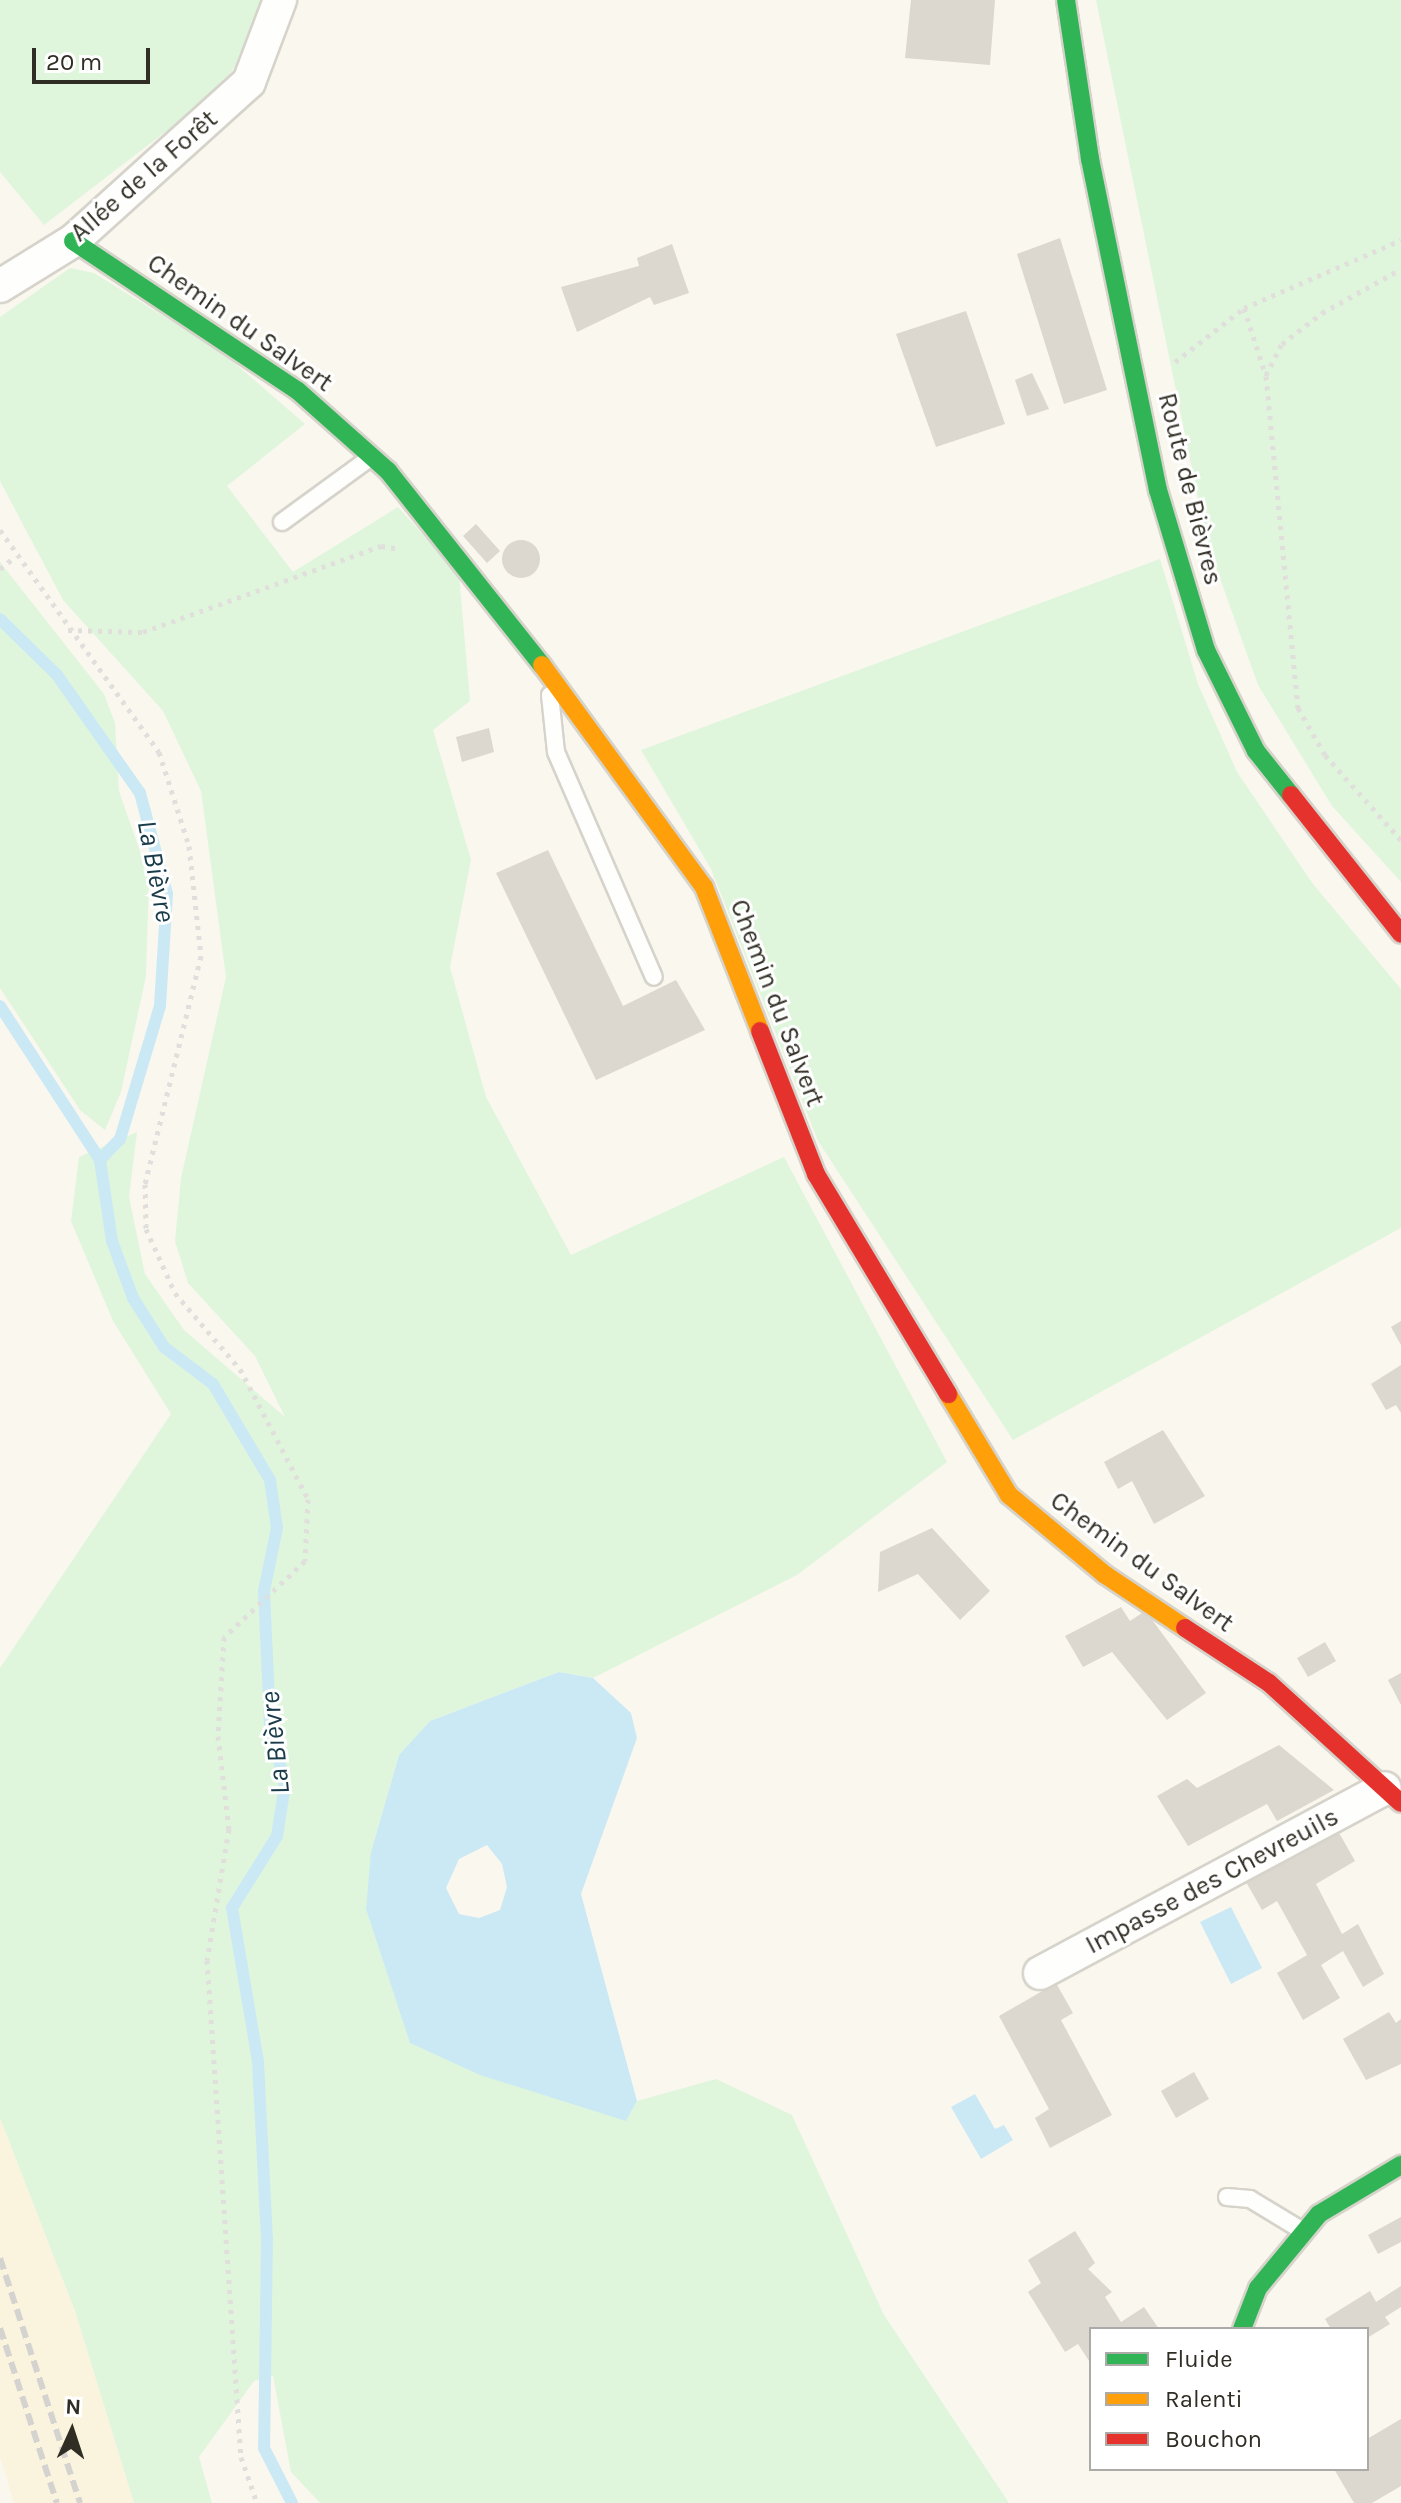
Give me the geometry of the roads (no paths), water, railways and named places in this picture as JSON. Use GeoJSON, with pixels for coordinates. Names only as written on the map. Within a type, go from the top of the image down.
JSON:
{"type":"FeatureCollection","features":[{"type":"Feature","properties":{"kind":"street","name":"Allée de la Forêt"},"geometry":{"type":"LineString","coordinates":[[0,286],[73,241],[249,82],[280,0]]}},
{"type":"Feature","properties":{"kind":"street","name":"Route de Bièvres"},"geometry":{"type":"LineString","coordinates":[[1066,0],[1158,490],[1206,650],[1256,751],[1401,934]]}},
{"type":"Feature","properties":{"kind":"street","name":"Chemin du Salvert"},"geometry":{"type":"LineString","coordinates":[[73,241],[298,391],[372,456],[547,673],[704,887],[816,1174],[1009,1495],[1104,1574],[1269,1683],[1393,1796]]}},
{"type":"Feature","properties":{"kind":"street","name":"Impasse des Chevreuils"},"geometry":{"type":"LineString","coordinates":[[1040,1973],[1393,1796]]}},
{"type":"Feature","properties":{"kind":"street"},"geometry":{"type":"LineString","coordinates":[[1243,2327],[1258,2288],[1319,2214],[1401,2165]]}},
{"type":"Feature","properties":{"kind":"lane"},"geometry":{"type":"LineString","coordinates":[[282,522],[372,456]]}},
{"type":"Feature","properties":{"kind":"lane"},"geometry":{"type":"LineString","coordinates":[[547,673],[556,752],[654,977]]}},
{"type":"Feature","properties":{"kind":"lane"},"geometry":{"type":"LineString","coordinates":[[1227,2197],[1250,2199],[1304,2231]]}},
{"type":"Feature","properties":{"kind":"water"},"geometry":{"type":"Polygon","coordinates":[[[559,1672],[593,1678],[631,1713],[637,1738],[581,1894],[637,2101],[626,2121],[480,2075],[410,2043],[366,1909],[371,1852],[399,1755],[430,1721],[559,1672]],[[487,1845],[459,1859],[446,1888],[459,1914],[479,1918],[500,1910],[507,1887],[502,1864],[487,1845]]]}},
{"type":"Feature","properties":{"kind":"water"},"geometry":{"type":"Polygon","coordinates":[[[1231,1907],[1262,1968],[1231,1984],[1200,1922],[1231,1907]]]}},
{"type":"Feature","properties":{"kind":"water"},"geometry":{"type":"Polygon","coordinates":[[[975,2094],[995,2129],[1004,2125],[1013,2140],[981,2159],[951,2107],[975,2094]]]}},
{"type":"Feature","properties":{"kind":"waterway","name":"La Bièvre"},"geometry":{"type":"LineString","coordinates":[[0,619],[57,675],[140,793],[167,894],[160,1006],[120,1139],[100,1160]]}},
{"type":"Feature","properties":{"kind":"waterway","name":"La Bièvre"},"geometry":{"type":"LineString","coordinates":[[0,1006],[100,1160],[112,1241],[133,1298],[164,1347],[213,1384],[270,1480],[277,1528],[264,1591],[270,1725],[285,1785],[277,1836],[232,1908],[258,2062],[267,2238],[264,2448],[292,2503]]}},
{"type":"Feature","properties":{"kind":"railway"},"geometry":{"type":"LineString","coordinates":[[0,2258],[80,2503]]}},
{"type":"Feature","properties":{"kind":"railway"},"geometry":{"type":"LineString","coordinates":[[0,2328],[57,2503]]}}]}
